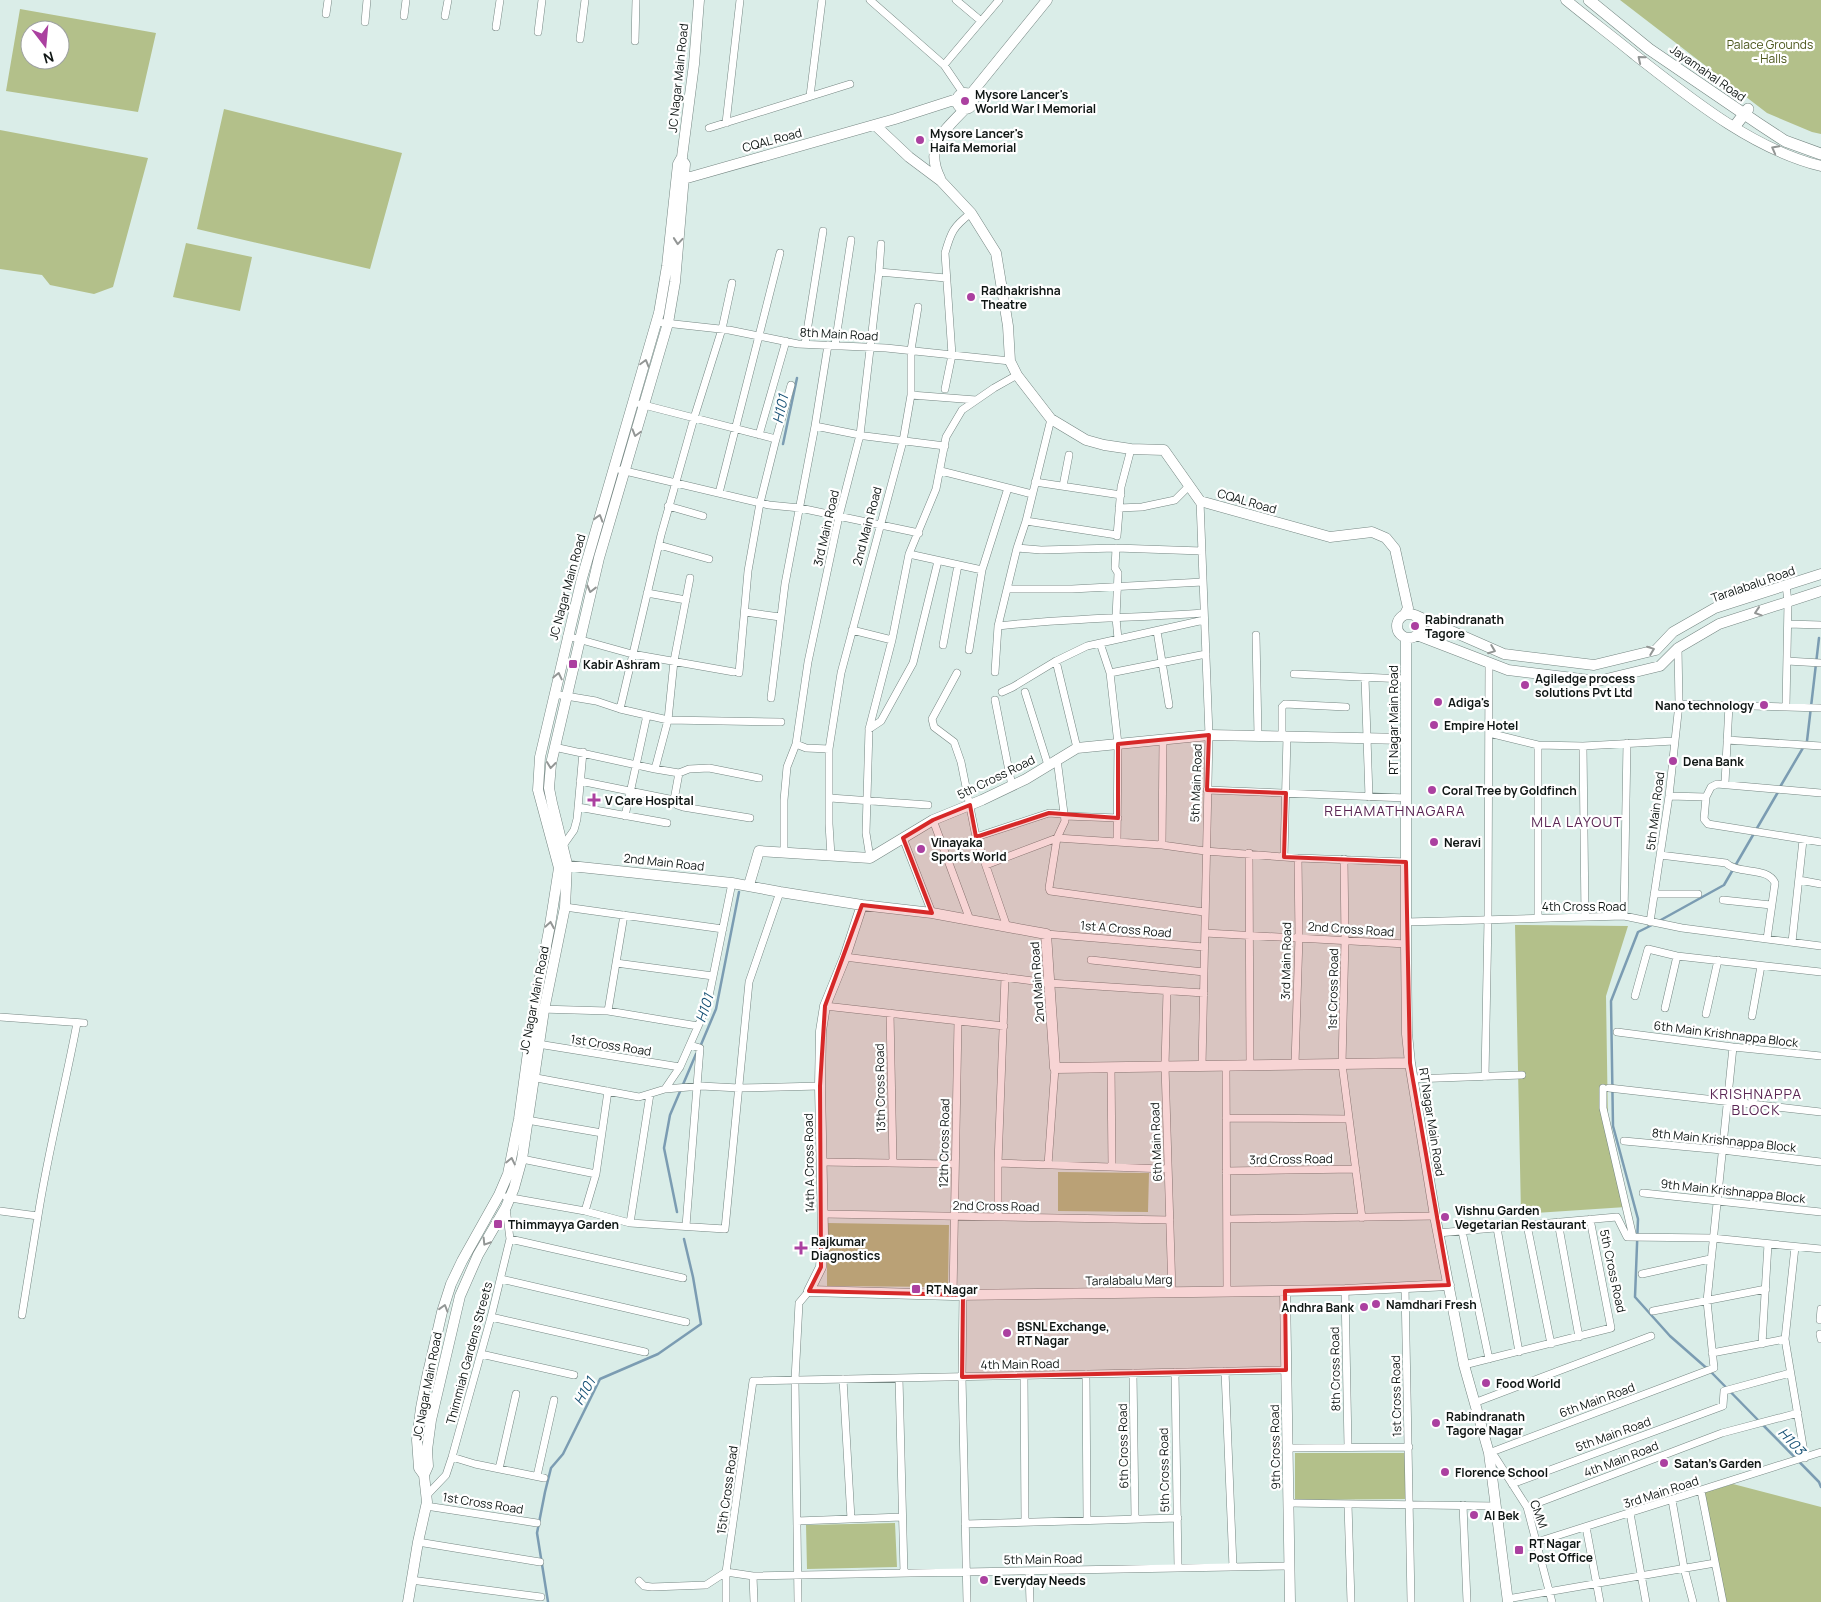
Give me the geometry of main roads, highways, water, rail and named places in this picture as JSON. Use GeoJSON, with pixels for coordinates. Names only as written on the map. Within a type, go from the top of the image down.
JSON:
{"type":"FeatureCollection","features":[{"type":"Feature","properties":{"kind":"main road","name":"JC Nagar Main Road"},"geometry":{"type":"LineString","coordinates":[[558,848],[538,790],[540,757],[567,636],[614,468],[668,323],[680,180],[685,164],[681,159],[694,64],[699,0]]}},
{"type":"Feature","properties":{"kind":"main road","name":"CQAL Road"},"geometry":{"type":"LineString","coordinates":[[680,180],[875,125],[963,96],[1047,0]]}},
{"type":"Feature","properties":{"kind":"main road"},"geometry":{"type":"LineString","coordinates":[[1566,0],[1684,93],[1735,126],[1789,156],[1821,166]]}},
{"type":"Feature","properties":{"kind":"main road","name":"Jayamahal Road"},"geometry":{"type":"LineString","coordinates":[[1589,0],[1649,49],[1746,112],[1794,138],[1821,147]]}},
{"type":"Feature","properties":{"kind":"main road","name":"Jayamahal Road"},"geometry":{"type":"LineString","coordinates":[[1600,0],[1656,46],[1785,141],[1821,154]]}},
{"type":"Feature","properties":{"kind":"main road","name":"CQAL Road"},"geometry":{"type":"LineString","coordinates":[[942,181],[935,168],[933,156],[936,145],[946,130],[973,102],[963,96]]}},
{"type":"Feature","properties":{"kind":"main road"},"geometry":{"type":"LineString","coordinates":[[1735,126],[1746,112]]}},
{"type":"Feature","properties":{"kind":"main road","name":"CQAL Road"},"geometry":{"type":"LineString","coordinates":[[875,125],[910,157],[942,181],[971,213],[996,253],[1008,326],[1010,361],[1017,375],[1051,419],[1086,440],[1104,445],[1166,452],[1200,500],[1330,537],[1372,532],[1386,538],[1395,549],[1410,615]]}},
{"type":"Feature","properties":{"kind":"main road","name":"JC Nagar Main Road"},"geometry":{"type":"LineString","coordinates":[[424,1475],[428,1466],[427,1450],[431,1420],[460,1296],[469,1272],[508,1203],[522,1159],[527,1120],[528,1077],[538,1044],[539,1009],[565,906],[562,865],[549,788],[551,764],[599,558],[625,471],[656,322],[672,266]]}},
{"type":"Feature","properties":{"kind":"main road","name":"Taralabalu Road"},"geometry":{"type":"LineString","coordinates":[[1410,615],[1504,654],[1594,665],[1656,650],[1673,632],[1715,608],[1821,574]]}},
{"type":"Feature","properties":{"kind":"main road"},"geometry":{"type":"LineString","coordinates":[[1417,636],[1508,670],[1598,681],[1660,666],[1678,648],[1719,624],[1821,591]]}},
{"type":"Feature","properties":{"kind":"main road"},"geometry":{"type":"LineString","coordinates":[[1410,615],[1420,620],[1422,627],[1417,636],[1410,639],[1399,634],[1396,627],[1399,619],[1410,615]]}},
{"type":"Feature","properties":{"kind":"main road","name":"RT Nagar Main Road"},"geometry":{"type":"LineString","coordinates":[[1406,638],[1407,1034],[1412,1079],[1438,1233],[1464,1365],[1488,1453],[1507,1600]]}},
{"type":"Feature","properties":{"kind":"main road","name":"5th Cross Road"},"geometry":{"type":"LineString","coordinates":[[749,885],[760,852],[870,858],[933,820],[1026,780],[1077,748],[1209,735],[1406,738]]}},
{"type":"Feature","properties":{"kind":"main road","name":"JC Nagar Main Road"},"geometry":{"type":"LineString","coordinates":[[424,1475],[419,1468],[418,1456],[420,1416],[442,1312],[451,1284],[462,1261],[499,1195],[508,1174],[528,1077],[550,925],[562,865]]}},
{"type":"Feature","properties":{"kind":"main road","name":"2nd Main Road"},"geometry":{"type":"LineString","coordinates":[[562,865],[732,882],[862,905],[932,913],[1046,934],[1055,1068],[1410,1062]]}},
{"type":"Feature","properties":{"kind":"main road","name":"14th A Cross Road"},"geometry":{"type":"LineString","coordinates":[[809,1291],[821,1267],[823,1214],[820,1086],[821,1031],[825,1006],[845,958],[862,905]]}},
{"type":"Feature","properties":{"kind":"main road","name":"Taralabalu Marg"},"geometry":{"type":"LineString","coordinates":[[809,1291],[958,1295],[1345,1290],[1449,1285]]}},
{"type":"Feature","properties":{"kind":"main road","name":"9th Cross Road"},"geometry":{"type":"LineString","coordinates":[[1285,1291],[1290,1602]]}},
{"type":"Feature","properties":{"kind":"main road"},"geometry":{"type":"LineString","coordinates":[[408,1602],[426,1501],[424,1475]]}},
{"type":"Feature","properties":{"kind":"waterway","name":"H101"},"geometry":{"type":"LineString","coordinates":[[783,444],[797,378]]}},
{"type":"Feature","properties":{"kind":"waterway"},"geometry":{"type":"LineString","coordinates":[[1780,787],[1807,741],[1819,638]]}},
{"type":"Feature","properties":{"kind":"waterway"},"geometry":{"type":"LineString","coordinates":[[1659,921],[1724,885],[1778,792]]}},
{"type":"Feature","properties":{"kind":"waterway","name":"H101"},"geometry":{"type":"LineString","coordinates":[[700,1047],[716,1009],[739,892]]}},
{"type":"Feature","properties":{"kind":"waterway"},"geometry":{"type":"LineString","coordinates":[[1652,925],[1638,932],[1611,1001],[1613,1126],[1638,1219],[1635,1297],[1670,1336],[1711,1372],[1759,1421]]}},
{"type":"Feature","properties":{"kind":"waterway","name":"H101"},"geometry":{"type":"LineString","coordinates":[[677,1212],[664,1148],[670,1115],[696,1054]]}},
{"type":"Feature","properties":{"kind":"waterway","name":"H101"},"geometry":{"type":"LineString","coordinates":[[548,1602],[537,1533],[551,1468],[563,1454],[600,1379],[658,1354],[701,1324],[684,1239]]}},
{"type":"Feature","properties":{"kind":"waterway","name":"H103"},"geometry":{"type":"LineString","coordinates":[[1763,1425],[1819,1482],[1821,1487]]}},
{"type":"Feature","properties":{"kind":"place","name":"Mysore Lancer's World War I Memorial"},"geometry":{"type":"Point","coordinates":[965,101]}},
{"type":"Feature","properties":{"kind":"place","name":"Mysore Lancer's Haifa Memorial"},"geometry":{"type":"Point","coordinates":[920,140]}},
{"type":"Feature","properties":{"kind":"place","name":"Radhakrishna Theatre"},"geometry":{"type":"Point","coordinates":[971,297]}},
{"type":"Feature","properties":{"kind":"place","name":"Rabindranath Tagore"},"geometry":{"type":"Point","coordinates":[1415,626]}},
{"type":"Feature","properties":{"kind":"place","name":"Kabir Ashram"},"geometry":{"type":"Point","coordinates":[573,664]}},
{"type":"Feature","properties":{"kind":"place","name":"Agiledge process solutions Pvt Ltd"},"geometry":{"type":"Point","coordinates":[1525,685]}},
{"type":"Feature","properties":{"kind":"place","name":"Adiga's"},"geometry":{"type":"Point","coordinates":[1438,702]}},
{"type":"Feature","properties":{"kind":"place","name":"Nano technology"},"geometry":{"type":"Point","coordinates":[1764,705]}},
{"type":"Feature","properties":{"kind":"place","name":"Empire Hotel"},"geometry":{"type":"Point","coordinates":[1434,725]}},
{"type":"Feature","properties":{"kind":"place","name":"Dena Bank"},"geometry":{"type":"Point","coordinates":[1673,761]}},
{"type":"Feature","properties":{"kind":"place","name":"Coral Tree by Goldfinch"},"geometry":{"type":"Point","coordinates":[1432,790]}},
{"type":"Feature","properties":{"kind":"place","name":"V Care Hospital"},"geometry":{"type":"Point","coordinates":[594,800]}},
{"type":"Feature","properties":{"kind":"place","name":"Neravi"},"geometry":{"type":"Point","coordinates":[1434,842]}},
{"type":"Feature","properties":{"kind":"place","name":"Vinayaka Sports World"},"geometry":{"type":"Point","coordinates":[921,849]}},
{"type":"Feature","properties":{"kind":"place","name":"Vishnu Garden Vegetarian Restaurant"},"geometry":{"type":"Point","coordinates":[1445,1217]}},
{"type":"Feature","properties":{"kind":"place","name":"Thimmayya Garden"},"geometry":{"type":"Point","coordinates":[498,1224]}},
{"type":"Feature","properties":{"kind":"place","name":"Rajkumar Diagnostics"},"geometry":{"type":"Point","coordinates":[801,1248]}},
{"type":"Feature","properties":{"kind":"place","name":"RT Nagar"},"geometry":{"type":"Point","coordinates":[916,1289]}},
{"type":"Feature","properties":{"kind":"place","name":"Namdhari Fresh"},"geometry":{"type":"Point","coordinates":[1376,1304]}},
{"type":"Feature","properties":{"kind":"place","name":"Andhra Bank"},"geometry":{"type":"Point","coordinates":[1364,1307]}},
{"type":"Feature","properties":{"kind":"place","name":"BSNL Exchange, RT Nagar"},"geometry":{"type":"Point","coordinates":[1007,1333]}},
{"type":"Feature","properties":{"kind":"place","name":"Food World"},"geometry":{"type":"Point","coordinates":[1486,1383]}},
{"type":"Feature","properties":{"kind":"place","name":"Rabindranath Tagore Nagar"},"geometry":{"type":"Point","coordinates":[1436,1423]}},
{"type":"Feature","properties":{"kind":"place","name":"Satan's Garden"},"geometry":{"type":"Point","coordinates":[1664,1463]}},
{"type":"Feature","properties":{"kind":"place","name":"Florence School"},"geometry":{"type":"Point","coordinates":[1445,1472]}},
{"type":"Feature","properties":{"kind":"place","name":"Al Bek"},"geometry":{"type":"Point","coordinates":[1474,1515]}},
{"type":"Feature","properties":{"kind":"place","name":"RT Nagar Post Office"},"geometry":{"type":"Point","coordinates":[1519,1550]}},
{"type":"Feature","properties":{"kind":"place","name":"Everyday Needs"},"geometry":{"type":"Point","coordinates":[984,1580]}},
{"type":"Feature","properties":{"kind":"district","name":"REHAMATHNAGARA"},"geometry":{"type":"Point","coordinates":[1395,810]}},
{"type":"Feature","properties":{"kind":"district","name":"MLA LAYOUT"},"geometry":{"type":"Point","coordinates":[1577,821]}},
{"type":"Feature","properties":{"kind":"district","name":"KRISHNAPPA BLOCK"},"geometry":{"type":"Point","coordinates":[1756,1102]}},
{"type":"Feature","properties":{"kind":"park label","name":"Palace Grounds - Halls"},"geometry":{"type":"Point","coordinates":[1770,51]}}]}
